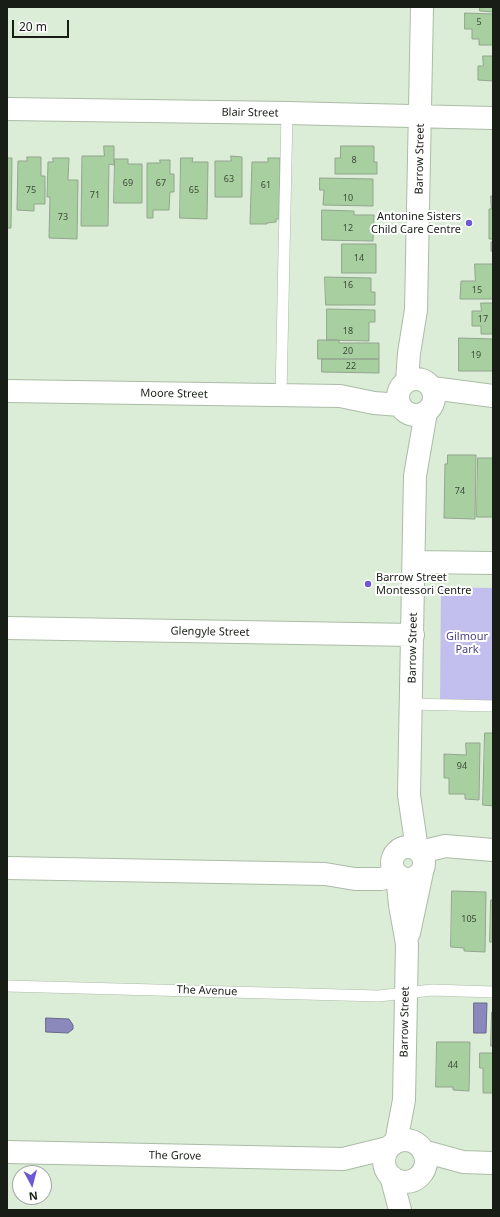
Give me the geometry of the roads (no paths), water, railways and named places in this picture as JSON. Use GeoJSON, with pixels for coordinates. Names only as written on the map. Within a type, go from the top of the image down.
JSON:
{"type":"FeatureCollection","features":[{"type":"Feature","properties":{"kind":"street","name":"Barrow Street"},"geometry":{"type":"LineString","coordinates":[[406,1146],[404,1100],[407,944],[400,905],[408,862],[415,562],[417,396],[409,353],[416,310],[422,7]]}},
{"type":"Feature","properties":{"kind":"street","name":"Blair Street"},"geometry":{"type":"LineString","coordinates":[[7,109],[493,118]]}},
{"type":"Feature","properties":{"kind":"street","name":"Moore Street"},"geometry":{"type":"LineString","coordinates":[[7,392],[340,396],[374,389],[417,396],[493,399]]}},
{"type":"Feature","properties":{"kind":"street","name":"Moore Street"},"geometry":{"type":"LineString","coordinates":[[417,396],[493,396]]}},
{"type":"Feature","properties":{"kind":"street"},"geometry":{"type":"LineString","coordinates":[[415,562],[493,563]]}},
{"type":"Feature","properties":{"kind":"street","name":"Glengyle Street"},"geometry":{"type":"LineString","coordinates":[[7,628],[413,635]]}},
{"type":"Feature","properties":{"kind":"street"},"geometry":{"type":"LineString","coordinates":[[7,868],[325,874],[381,864],[408,862],[488,850]]}},
{"type":"Feature","properties":{"kind":"street"},"geometry":{"type":"LineString","coordinates":[[400,1210],[390,1174],[384,1160],[385,1154],[406,1146],[426,1162],[406,1210]]}},
{"type":"Feature","properties":{"kind":"street","name":"The Grove"},"geometry":{"type":"LineString","coordinates":[[7,1152],[344,1159],[406,1146],[464,1162],[493,1163]]}},
{"type":"Feature","properties":{"kind":"street","name":"The Grove"},"geometry":{"type":"LineString","coordinates":[[344,1159],[390,1174]]}},
{"type":"Feature","properties":{"kind":"street","name":"The Grove"},"geometry":{"type":"LineString","coordinates":[[419,1176],[464,1162]]}},
{"type":"Feature","properties":{"kind":"street"},"geometry":{"type":"LineString","coordinates":[[390,1174],[397,1180],[404,1181],[411,1181],[419,1176]]}},
{"type":"Feature","properties":{"kind":"lane"},"geometry":{"type":"LineString","coordinates":[[281,395],[287,113]]}},
{"type":"Feature","properties":{"kind":"lane"},"geometry":{"type":"LineString","coordinates":[[411,704],[493,706]]}},
{"type":"Feature","properties":{"kind":"lane","name":"The Avenue"},"geometry":{"type":"LineString","coordinates":[[7,986],[379,996],[432,990],[493,992]]}},
{"type":"Feature","properties":{"kind":"place","name":"Antonine Sisters Child Care Centre"},"geometry":{"type":"Point","coordinates":[469,223]}},
{"type":"Feature","properties":{"kind":"place","name":"Barrow Street Montessori Centre"},"geometry":{"type":"Point","coordinates":[368,584]}},
{"type":"Feature","properties":{"kind":"park label","name":"Gilmour Park"},"geometry":{"type":"Point","coordinates":[467,643]}}]}
